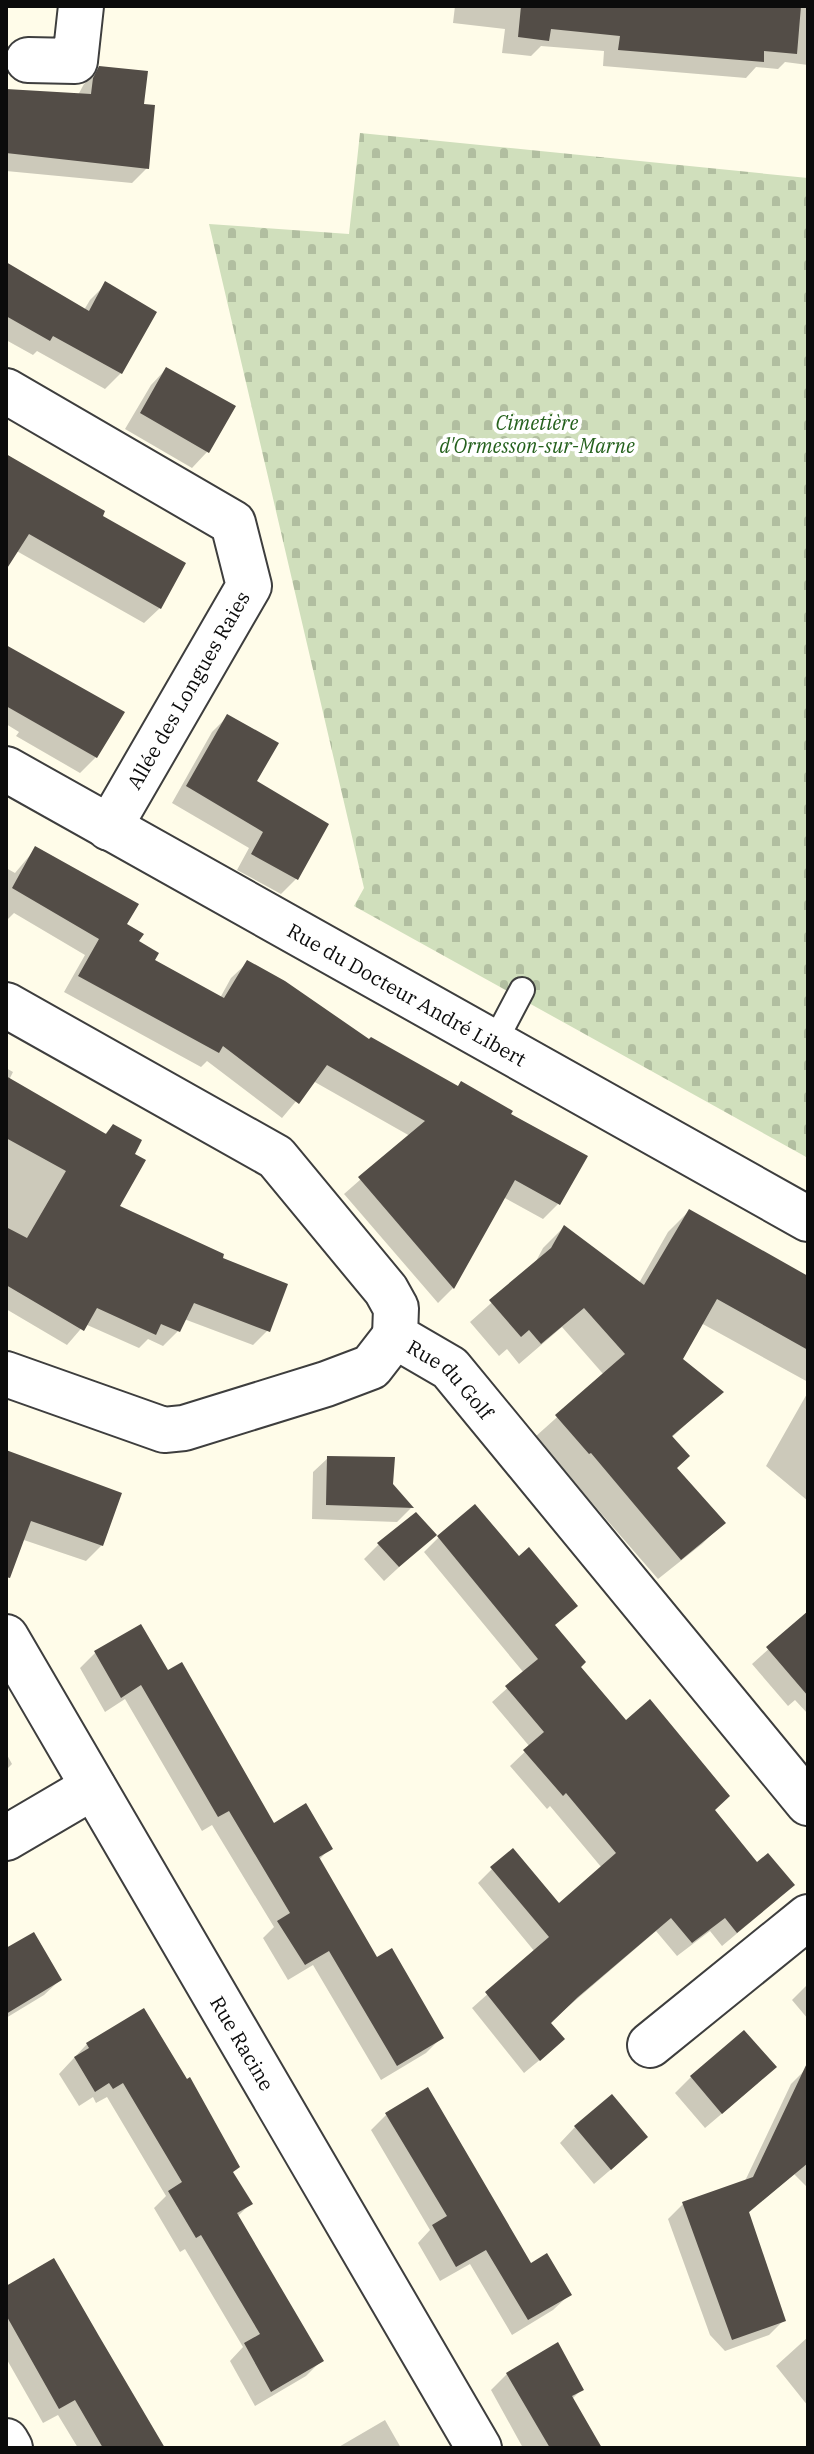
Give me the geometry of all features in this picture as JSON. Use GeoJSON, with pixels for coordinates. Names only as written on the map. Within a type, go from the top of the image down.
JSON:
{"type":"FeatureCollection","features":[{"type":"Feature","properties":{"kind":"street"},"geometry":{"type":"LineString","coordinates":[[28,60],[75,61],[81,6]]}},
{"type":"Feature","properties":{"kind":"street","name":"Allée des Longues Raies"},"geometry":{"type":"LineString","coordinates":[[6,391],[233,523],[249,586],[109,828]]}},
{"type":"Feature","properties":{"kind":"street","name":"Rue du Docteur André Libert"},"geometry":{"type":"LineString","coordinates":[[6,769],[808,1219]]}},
{"type":"Feature","properties":{"kind":"street","name":"Rue du Golf"},"geometry":{"type":"LineString","coordinates":[[6,1005],[276,1157],[386,1290],[396,1308],[395,1336],[450,1368],[808,1803]]}},
{"type":"Feature","properties":{"kind":"street"},"geometry":{"type":"LineString","coordinates":[[6,1374],[164,1430],[184,1428],[371,1367],[395,1336]]}},
{"type":"Feature","properties":{"kind":"street","name":"Rue Racine"},"geometry":{"type":"LineString","coordinates":[[6,1637],[479,2448]]}},
{"type":"Feature","properties":{"kind":"street"},"geometry":{"type":"LineString","coordinates":[[6,1838],[93,1787]]}},
{"type":"Feature","properties":{"kind":"street"},"geometry":{"type":"LineString","coordinates":[[650,2045],[808,1917]]}},
{"type":"Feature","properties":{"kind":"street"},"geometry":{"type":"LineString","coordinates":[[6,2441],[10,2448]]}},
{"type":"Feature","properties":{"kind":"lane"},"geometry":{"type":"LineString","coordinates":[[494,1043],[522,990]]}},
{"type":"Feature","properties":{"kind":"green space","name":"Cimetière d'Ormesson-sur-Marne"},"geometry":{"type":"Polygon","coordinates":[[[360,133],[808,178],[808,1158],[354,906],[364,888],[209,224],[349,234],[360,133]]]}},
{"type":"Feature","properties":{"kind":"building"},"geometry":{"type":"Polygon","coordinates":[[[521,6],[801,6],[797,54],[764,51],[764,62],[618,50],[620,36],[551,29],[549,41],[518,37],[521,6]]]}},
{"type":"Feature","properties":{"kind":"building"},"geometry":{"type":"Polygon","coordinates":[[[99,66],[148,71],[144,104],[155,105],[149,169],[6,153],[6,89],[91,94],[93,78],[99,66]]]}},
{"type":"Feature","properties":{"kind":"building"},"geometry":{"type":"Polygon","coordinates":[[[6,262],[89,311],[105,281],[157,312],[122,374],[53,336],[50,341],[6,316],[6,262]]]}},
{"type":"Feature","properties":{"kind":"building"},"geometry":{"type":"Polygon","coordinates":[[[166,367],[236,406],[209,453],[140,413],[166,367]]]}},
{"type":"Feature","properties":{"kind":"building"},"geometry":{"type":"Polygon","coordinates":[[[6,454],[105,511],[103,516],[186,563],[161,609],[29,534],[6,570],[6,454]]]}},
{"type":"Feature","properties":{"kind":"building"},"geometry":{"type":"Polygon","coordinates":[[[6,645],[125,712],[97,758],[6,706],[6,645]]]}},
{"type":"Feature","properties":{"kind":"building"},"geometry":{"type":"Polygon","coordinates":[[[227,714],[279,743],[257,781],[329,824],[298,880],[251,854],[263,832],[186,786],[227,714]]]}},
{"type":"Feature","properties":{"kind":"building"},"geometry":{"type":"Polygon","coordinates":[[[35,846],[139,904],[127,924],[144,934],[139,941],[159,953],[155,960],[224,998],[247,960],[285,981],[369,1039],[371,1037],[458,1086],[461,1081],[513,1111],[511,1114],[588,1156],[560,1205],[515,1180],[454,1289],[358,1177],[425,1121],[327,1065],[299,1104],[223,1046],[219,1053],[78,976],[99,939],[12,888],[35,846]]]}},
{"type":"Feature","properties":{"kind":"building"},"geometry":{"type":"Polygon","coordinates":[[[6,1076],[106,1134],[113,1124],[142,1140],[135,1154],[146,1160],[120,1206],[224,1254],[223,1258],[288,1284],[270,1332],[194,1303],[180,1332],[161,1324],[156,1335],[97,1308],[84,1331],[6,1285],[6,1227],[27,1238],[66,1171],[6,1138],[6,1076]]]}},
{"type":"Feature","properties":{"kind":"building"},"geometry":{"type":"Polygon","coordinates":[[[689,1209],[808,1276],[808,1350],[717,1299],[683,1359],[724,1392],[672,1436],[690,1456],[677,1468],[726,1523],[681,1560],[555,1415],[625,1354],[584,1308],[541,1344],[529,1330],[521,1337],[489,1300],[551,1248],[564,1225],[644,1285],[689,1209]]]}},
{"type":"Feature","properties":{"kind":"building"},"geometry":{"type":"Polygon","coordinates":[[[6,1450],[122,1493],[103,1546],[31,1521],[10,1578],[6,1577],[6,1450]]]}},
{"type":"Feature","properties":{"kind":"building"},"geometry":{"type":"Polygon","coordinates":[[[327,1456],[395,1457],[393,1484],[414,1508],[326,1505],[327,1456]]]}},
{"type":"Feature","properties":{"kind":"building"},"geometry":{"type":"Polygon","coordinates":[[[475,1504],[519,1556],[529,1547],[578,1606],[555,1625],[586,1662],[581,1667],[626,1720],[650,1699],[730,1796],[715,1810],[757,1862],[768,1853],[795,1885],[737,1933],[725,1918],[692,1943],[671,1918],[551,2023],[565,2039],[540,2061],[485,1992],[549,1937],[490,1867],[513,1848],[559,1903],[616,1853],[566,1793],[563,1796],[523,1750],[544,1732],[505,1686],[538,1659],[437,1536],[475,1504]]]}},
{"type":"Feature","properties":{"kind":"building"},"geometry":{"type":"Polygon","coordinates":[[[416,1512],[437,1535],[399,1567],[377,1543],[416,1512]]]}},
{"type":"Feature","properties":{"kind":"building"},"geometry":{"type":"Polygon","coordinates":[[[808,1611],[808,1696],[766,1647],[808,1611]]]}},
{"type":"Feature","properties":{"kind":"building"},"geometry":{"type":"Polygon","coordinates":[[[141,1624],[168,1670],[182,1662],[274,1823],[306,1803],[333,1849],[319,1857],[377,1957],[392,1948],[444,2038],[397,2066],[329,1951],[305,1965],[277,1921],[290,1913],[229,1811],[218,1817],[141,1685],[121,1698],[94,1651],[141,1624]]]}},
{"type":"Feature","properties":{"kind":"building"},"geometry":{"type":"Polygon","coordinates":[[[34,1932],[62,1980],[6,2014],[6,1948],[34,1932]]]}},
{"type":"Feature","properties":{"kind":"building"},"geometry":{"type":"Polygon","coordinates":[[[144,2008],[187,2079],[190,2077],[240,2167],[233,2172],[253,2204],[237,2213],[324,2361],[271,2392],[244,2343],[260,2334],[201,2235],[196,2238],[168,2191],[182,2182],[123,2083],[113,2089],[109,2083],[95,2092],[74,2057],[89,2048],[86,2043],[144,2008]]]}},
{"type":"Feature","properties":{"kind":"building"},"geometry":{"type":"Polygon","coordinates":[[[744,2030],[777,2067],[722,2114],[690,2076],[744,2030]]]}},
{"type":"Feature","properties":{"kind":"building"},"geometry":{"type":"Polygon","coordinates":[[[808,2061],[808,2163],[749,2212],[786,2321],[732,2340],[682,2202],[753,2177],[808,2061]]]}},
{"type":"Feature","properties":{"kind":"building"},"geometry":{"type":"Polygon","coordinates":[[[428,2087],[531,2263],[547,2253],[572,2295],[528,2320],[486,2250],[456,2267],[432,2225],[447,2216],[385,2113],[428,2087]]]}},
{"type":"Feature","properties":{"kind":"building"},"geometry":{"type":"Polygon","coordinates":[[[612,2094],[648,2137],[611,2170],[574,2126],[612,2094]]]}},
{"type":"Feature","properties":{"kind":"building"},"geometry":{"type":"Polygon","coordinates":[[[54,2258],[165,2448],[103,2448],[75,2400],[59,2409],[6,2315],[6,2286],[54,2258]]]}},
{"type":"Feature","properties":{"kind":"building"},"geometry":{"type":"Polygon","coordinates":[[[558,2342],[584,2390],[572,2396],[602,2448],[550,2448],[506,2373],[558,2342]]]}}]}
